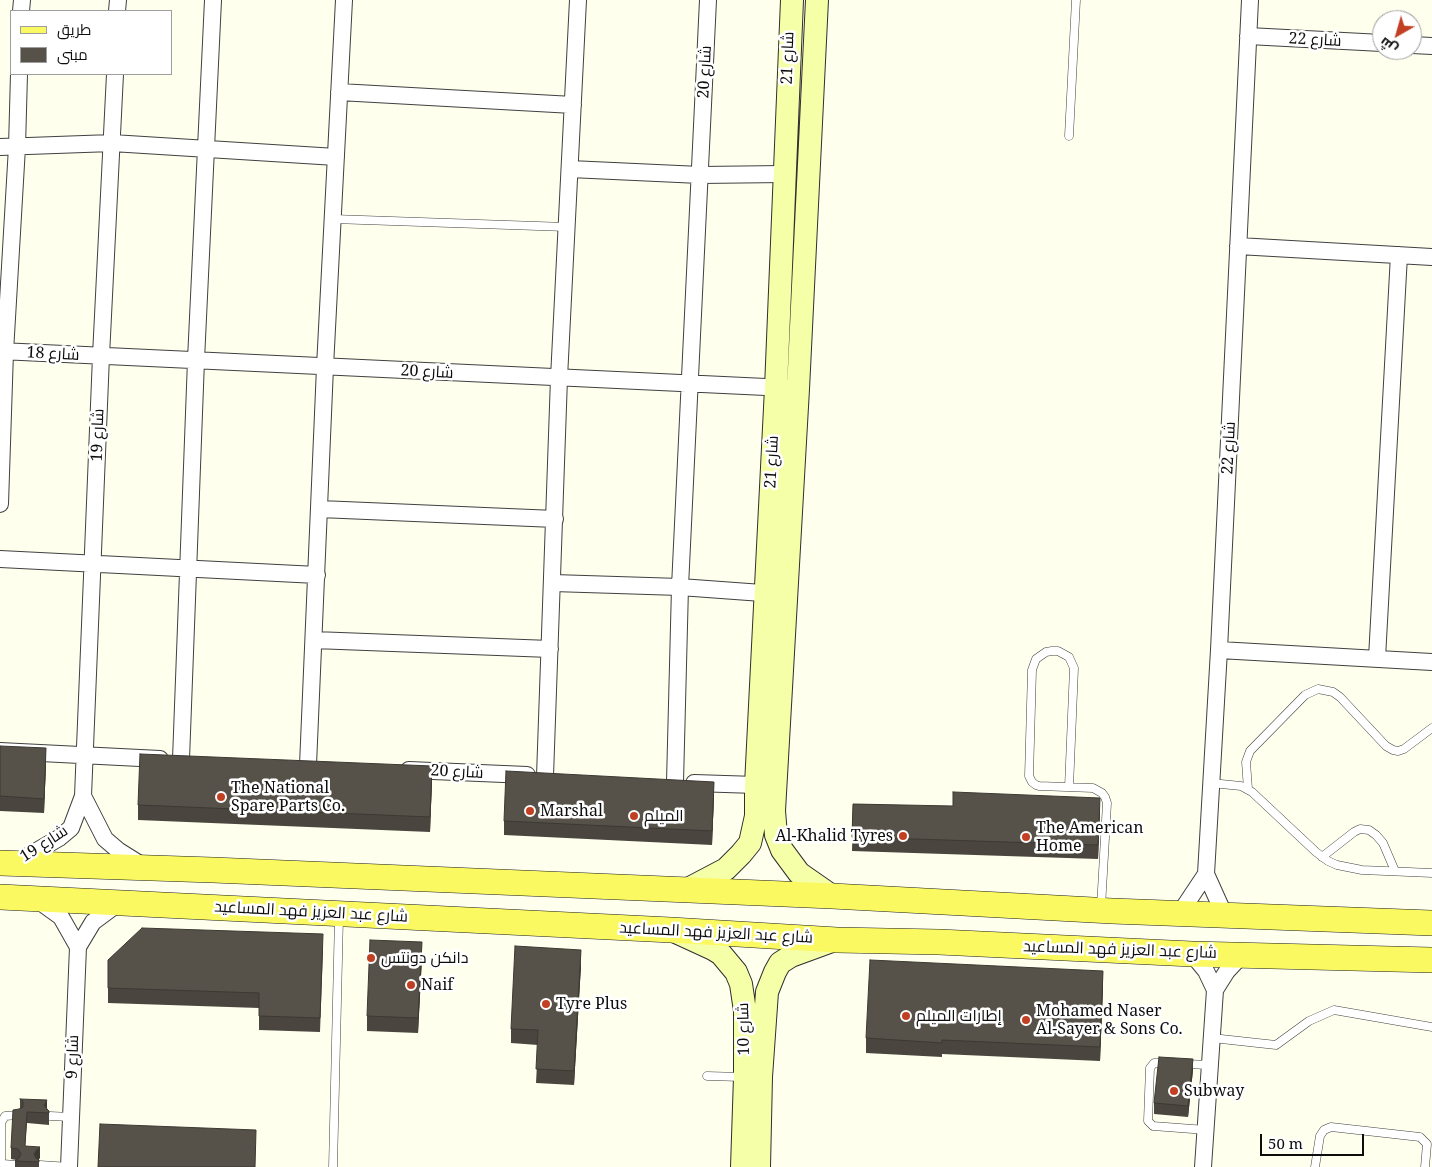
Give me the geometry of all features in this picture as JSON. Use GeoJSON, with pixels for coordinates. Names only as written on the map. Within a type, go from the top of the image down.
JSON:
{"type":"FeatureCollection","features":[{"type":"Feature","properties":{"kind":"main road"},"geometry":{"type":"LineString","coordinates":[[7,863],[1432,922]]}},
{"type":"Feature","properties":{"kind":"main road","name":"شارع عبد العزيز فهد المساعيد"},"geometry":{"type":"LineString","coordinates":[[0,897],[837,940],[939,942],[1192,954],[1432,960]]}},
{"type":"Feature","properties":{"kind":"main road"},"geometry":{"type":"LineString","coordinates":[[939,942],[971,931],[1112,937],[1121,935],[1125,929],[1126,922],[1122,914],[1107,910]]}},
{"type":"Feature","properties":{"kind":"street"},"geometry":{"type":"LineString","coordinates":[[181,760],[196,360],[213,0]]}},
{"type":"Feature","properties":{"kind":"street"},"geometry":{"type":"LineString","coordinates":[[308,765],[325,367],[344,0]]}},
{"type":"Feature","properties":{"kind":"street"},"geometry":{"type":"LineString","coordinates":[[546,776],[559,378],[578,0]]}},
{"type":"Feature","properties":{"kind":"street","name":"شارع 20"},"geometry":{"type":"LineString","coordinates":[[675,782],[680,588],[708,0]]}},
{"type":"Feature","properties":{"kind":"street","name":"شارع 21"},"geometry":{"type":"LineString","coordinates":[[792,0],[776,388],[774,811],[776,835],[782,850],[799,873],[832,896]]}},
{"type":"Feature","properties":{"kind":"street","name":"شارع 21"},"geometry":{"type":"LineString","coordinates":[[686,890],[726,869],[750,843],[756,816],[756,785],[798,389],[816,0]]}},
{"type":"Feature","properties":{"kind":"street","name":"شارع 22"},"geometry":{"type":"LineString","coordinates":[[1224,914],[1206,874],[1220,650],[1250,0]]}},
{"type":"Feature","properties":{"kind":"street","name":"شارع 22"},"geometry":{"type":"LineString","coordinates":[[1248,36],[1372,42]]}},
{"type":"Feature","properties":{"kind":"street","name":"شارع 18"},"geometry":{"type":"LineString","coordinates":[[0,504],[3,352],[17,148],[19,75]]}},
{"type":"Feature","properties":{"kind":"street","name":"شارع 19"},"geometry":{"type":"LineString","coordinates":[[7,863],[59,838],[71,828],[83,796],[114,75]]}},
{"type":"Feature","properties":{"kind":"street"},"geometry":{"type":"LineString","coordinates":[[339,92],[573,105]]}},
{"type":"Feature","properties":{"kind":"street"},"geometry":{"type":"LineString","coordinates":[[0,147],[17,148],[112,143],[336,157]]}},
{"type":"Feature","properties":{"kind":"street"},"geometry":{"type":"LineString","coordinates":[[570,169],[700,175],[784,174]]}},
{"type":"Feature","properties":{"kind":"street"},"geometry":{"type":"LineString","coordinates":[[1238,246],[1432,257]]}},
{"type":"Feature","properties":{"kind":"street"},"geometry":{"type":"LineString","coordinates":[[1377,658],[1400,255]]}},
{"type":"Feature","properties":{"kind":"street","name":"شارع 18"},"geometry":{"type":"LineString","coordinates":[[3,352],[101,356]]}},
{"type":"Feature","properties":{"kind":"street","name":"شارع 20"},"geometry":{"type":"LineString","coordinates":[[101,356],[798,389]]}},
{"type":"Feature","properties":{"kind":"street"},"geometry":{"type":"LineString","coordinates":[[320,509],[555,519]]}},
{"type":"Feature","properties":{"kind":"street"},"geometry":{"type":"LineString","coordinates":[[0,559],[317,575]]}},
{"type":"Feature","properties":{"kind":"street"},"geometry":{"type":"LineString","coordinates":[[553,583],[776,594]]}},
{"type":"Feature","properties":{"kind":"street"},"geometry":{"type":"LineString","coordinates":[[314,640],[550,649]]}},
{"type":"Feature","properties":{"kind":"street"},"geometry":{"type":"LineString","coordinates":[[1220,650],[1432,662]]}},
{"type":"Feature","properties":{"kind":"street"},"geometry":{"type":"LineString","coordinates":[[0,751],[200,760]]}},
{"type":"Feature","properties":{"kind":"street"},"geometry":{"type":"LineString","coordinates":[[288,764],[328,766]]}},
{"type":"Feature","properties":{"kind":"street","name":"شارع 20"},"geometry":{"type":"LineString","coordinates":[[397,769],[565,777]]}},
{"type":"Feature","properties":{"kind":"street"},"geometry":{"type":"LineString","coordinates":[[655,781],[756,785]]}},
{"type":"Feature","properties":{"kind":"street","name":"شارع 19"},"geometry":{"type":"LineString","coordinates":[[83,796],[105,839],[118,852],[147,868]]}},
{"type":"Feature","properties":{"kind":"street","name":"شارع 22"},"geometry":{"type":"LineString","coordinates":[[1180,913],[1206,874]]}},
{"type":"Feature","properties":{"kind":"street"},"geometry":{"type":"LineString","coordinates":[[36,899],[61,917],[78,947]]}},
{"type":"Feature","properties":{"kind":"street","name":"شارع 9"},"geometry":{"type":"LineString","coordinates":[[69,1167],[78,947],[93,922],[120,902]]}},
{"type":"Feature","properties":{"kind":"street","name":"شارع 10"},"geometry":{"type":"LineString","coordinates":[[671,930],[713,949],[729,962],[736,972],[744,997],[753,1077],[751,1166]]}},
{"type":"Feature","properties":{"kind":"street","name":"شارع 10"},"geometry":{"type":"LineString","coordinates":[[753,1077],[767,992],[775,972],[780,964],[791,956],[837,940]]}},
{"type":"Feature","properties":{"kind":"street"},"geometry":{"type":"LineString","coordinates":[[1192,954],[1206,971],[1215,990],[1203,1167]]}},
{"type":"Feature","properties":{"kind":"street"},"geometry":{"type":"LineString","coordinates":[[1215,990],[1242,955]]}},
{"type":"Feature","properties":{"kind":"lane"},"geometry":{"type":"LineString","coordinates":[[1069,136],[1076,0]]}},
{"type":"Feature","properties":{"kind":"lane"},"geometry":{"type":"LineString","coordinates":[[333,218],[567,227]]}},
{"type":"Feature","properties":{"kind":"lane"},"geometry":{"type":"LineString","coordinates":[[1070,787],[1074,668],[1069,657],[1058,651],[1052,651],[1041,655],[1033,664],[1029,776],[1036,785],[1098,790],[1102,793],[1106,803],[1107,910]]}},
{"type":"Feature","properties":{"kind":"lane"},"geometry":{"type":"LineString","coordinates":[[1248,789],[1246,762],[1250,751],[1304,695],[1318,689],[1333,692],[1340,697],[1386,746],[1393,750],[1404,749],[1432,728]]}},
{"type":"Feature","properties":{"kind":"lane"},"geometry":{"type":"LineString","coordinates":[[1211,783],[1241,786],[1248,789],[1322,857],[1337,865],[1348,868],[1395,872],[1432,873]]}},
{"type":"Feature","properties":{"kind":"lane"},"geometry":{"type":"LineString","coordinates":[[1322,857],[1354,832],[1360,829],[1369,830],[1383,843],[1395,872]]}},
{"type":"Feature","properties":{"kind":"lane"},"geometry":{"type":"LineString","coordinates":[[333,1167],[340,913]]}},
{"type":"Feature","properties":{"kind":"lane"},"geometry":{"type":"LineString","coordinates":[[1212,1038],[1276,1045],[1309,1021],[1334,1010],[1432,1028]]}},
{"type":"Feature","properties":{"kind":"lane"},"geometry":{"type":"LineString","coordinates":[[1206,1130],[1156,1126],[1150,1124],[1147,1118],[1152,1065],[1158,1062],[1210,1065]]}},
{"type":"Feature","properties":{"kind":"lane"},"geometry":{"type":"LineString","coordinates":[[707,1076],[753,1077]]}},
{"type":"Feature","properties":{"kind":"lane"},"geometry":{"type":"LineString","coordinates":[[15,1165],[0,1162],[1,1123],[5,1116],[18,1115]]}},
{"type":"Feature","properties":{"kind":"lane"},"geometry":{"type":"LineString","coordinates":[[50,1116],[71,1117]]}},
{"type":"Feature","properties":{"kind":"lane"},"geometry":{"type":"LineString","coordinates":[[1315,1167],[1320,1136],[1324,1130],[1331,1127],[1420,1137],[1427,1144],[1425,1167]]}},
{"type":"Feature","properties":{"kind":"lane"},"geometry":{"type":"LineString","coordinates":[[40,1165],[69,1167]]}},
{"type":"Feature","properties":{"kind":"lane"},"geometry":{"type":"LineString","coordinates":[[751,1166],[765,1167]]}},
{"type":"Feature","properties":{"kind":"building"},"geometry":{"type":"Polygon","coordinates":[[[0,746],[46,748],[44,799],[0,796],[0,746]]]}},
{"type":"Feature","properties":{"kind":"building"},"geometry":{"type":"Polygon","coordinates":[[[140,754],[432,766],[430,817],[138,805],[140,754]]]}},
{"type":"Feature","properties":{"kind":"building"},"geometry":{"type":"Polygon","coordinates":[[[506,771],[714,782],[712,831],[504,821],[506,771]]]}},
{"type":"Feature","properties":{"kind":"building"},"geometry":{"type":"Polygon","coordinates":[[[953,792],[1100,798],[1098,845],[852,837],[853,804],[953,806],[953,792]]]}},
{"type":"Feature","properties":{"kind":"building"},"geometry":{"type":"Polygon","coordinates":[[[142,928],[323,934],[320,1018],[259,1016],[259,993],[108,988],[108,960],[142,928]]]}},
{"type":"Feature","properties":{"kind":"building"},"geometry":{"type":"Polygon","coordinates":[[[370,940],[422,942],[418,1018],[367,1016],[370,940]]]}},
{"type":"Feature","properties":{"kind":"building","name":"Tyre Plus"},"geometry":{"type":"Polygon","coordinates":[[[515,946],[581,950],[574,1071],[536,1069],[538,1030],[511,1029],[515,946]]]}},
{"type":"Feature","properties":{"kind":"building"},"geometry":{"type":"Polygon","coordinates":[[[870,960],[1103,971],[1100,1047],[942,1040],[942,1043],[866,1038],[870,960]]]}},
{"type":"Feature","properties":{"kind":"building","name":"Subway"},"geometry":{"type":"Polygon","coordinates":[[[1159,1057],[1193,1059],[1188,1106],[1154,1103],[1159,1057]]]}},
{"type":"Feature","properties":{"kind":"building"},"geometry":{"type":"Polygon","coordinates":[[[20,1099],[47,1100],[44,1105],[49,1113],[27,1112],[25,1146],[40,1147],[34,1154],[39,1162],[15,1161],[21,1154],[18,1149],[11,1148],[13,1110],[23,1107],[23,1101],[20,1099]]]}},
{"type":"Feature","properties":{"kind":"building"},"geometry":{"type":"Polygon","coordinates":[[[100,1124],[256,1130],[255,1167],[98,1167],[100,1124]]]}},
{"type":"Feature","properties":{"kind":"place","name":"The National Spare Parts Co."},"geometry":{"type":"Point","coordinates":[221,797]}},
{"type":"Feature","properties":{"kind":"place","name":"Marshal"},"geometry":{"type":"Point","coordinates":[530,811]}},
{"type":"Feature","properties":{"kind":"place","name":"الميلم"},"geometry":{"type":"Point","coordinates":[634,816]}},
{"type":"Feature","properties":{"kind":"place","name":"Al-Khalid Tyres"},"geometry":{"type":"Point","coordinates":[903,836]}},
{"type":"Feature","properties":{"kind":"place","name":"The American Home"},"geometry":{"type":"Point","coordinates":[1026,837]}},
{"type":"Feature","properties":{"kind":"place","name":"دانكن دونتس"},"geometry":{"type":"Point","coordinates":[371,958]}},
{"type":"Feature","properties":{"kind":"place","name":"Naif"},"geometry":{"type":"Point","coordinates":[411,985]}},
{"type":"Feature","properties":{"kind":"place","name":"Tyre Plus"},"geometry":{"type":"Point","coordinates":[546,1004]}},
{"type":"Feature","properties":{"kind":"place","name":"إطارات الميلم"},"geometry":{"type":"Point","coordinates":[906,1016]}},
{"type":"Feature","properties":{"kind":"place","name":"Mohamed Naser Al-Sayer & Sons Co."},"geometry":{"type":"Point","coordinates":[1026,1020]}},
{"type":"Feature","properties":{"kind":"place","name":"Subway"},"geometry":{"type":"Point","coordinates":[1174,1091]}}]}
